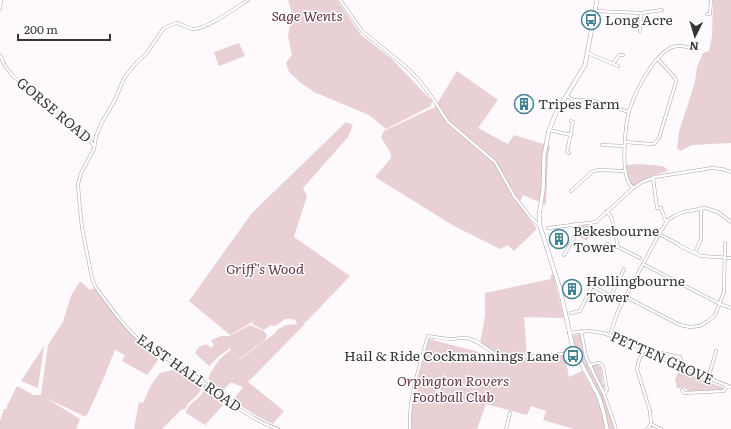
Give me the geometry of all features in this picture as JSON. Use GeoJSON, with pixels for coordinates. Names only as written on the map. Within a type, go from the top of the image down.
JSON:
{"type":"FeatureCollection","features":[{"type":"Feature","properties":{"kind":"street"},"geometry":{"type":"LineString","coordinates":[[0,9],[1,0]]}},
{"type":"Feature","properties":{"kind":"street","name":"EAST HALL ROAD"},"geometry":{"type":"LineString","coordinates":[[248,0],[204,26],[192,29],[176,23],[164,28],[146,54],[124,78],[115,100],[102,122],[89,160],[81,173],[78,184],[82,228],[92,278],[95,286],[126,327],[145,345],[163,358],[190,372],[251,416],[268,426],[278,429]]}},
{"type":"Feature","properties":{"kind":"street"},"geometry":{"type":"LineString","coordinates":[[340,0],[362,31],[405,66],[418,79],[448,122],[495,162],[514,196],[531,218],[540,226]]}},
{"type":"Feature","properties":{"kind":"street"},"geometry":{"type":"LineString","coordinates":[[597,0],[585,65],[556,113],[549,130],[544,156],[543,190],[539,216],[540,226],[560,288],[568,333],[574,352],[599,397],[607,429]]}},
{"type":"Feature","properties":{"kind":"street"},"geometry":{"type":"LineString","coordinates":[[707,14],[710,14],[711,0]]}},
{"type":"Feature","properties":{"kind":"street"},"geometry":{"type":"LineString","coordinates":[[594,11],[641,13],[662,10]]}},
{"type":"Feature","properties":{"kind":"street"},"geometry":{"type":"LineString","coordinates":[[640,31],[641,13]]}},
{"type":"Feature","properties":{"kind":"street"},"geometry":{"type":"LineString","coordinates":[[633,188],[628,182],[625,171],[625,144],[629,112],[638,88],[646,73],[669,48],[684,46],[691,48]]}},
{"type":"Feature","properties":{"kind":"street"},"geometry":{"type":"LineString","coordinates":[[588,53],[618,66]]}},
{"type":"Feature","properties":{"kind":"street","name":"GORSE ROAD"},"geometry":{"type":"LineString","coordinates":[[0,55],[5,66],[13,76],[90,140],[94,146]]}},
{"type":"Feature","properties":{"kind":"street"},"geometry":{"type":"LineString","coordinates":[[613,64],[619,55],[623,55]]}},
{"type":"Feature","properties":{"kind":"street"},"geometry":{"type":"LineString","coordinates":[[602,145],[654,144],[659,138],[676,82],[675,78],[658,59]]}},
{"type":"Feature","properties":{"kind":"street"},"geometry":{"type":"LineString","coordinates":[[567,96],[573,100],[590,100],[629,112]]}},
{"type":"Feature","properties":{"kind":"street"},"geometry":{"type":"LineString","coordinates":[[569,153],[567,152],[573,122],[571,121]]}},
{"type":"Feature","properties":{"kind":"street"},"geometry":{"type":"LineString","coordinates":[[549,130],[571,135]]}},
{"type":"Feature","properties":{"kind":"street"},"geometry":{"type":"LineString","coordinates":[[90,140],[96,136]]}},
{"type":"Feature","properties":{"kind":"street"},"geometry":{"type":"LineString","coordinates":[[548,228],[596,222],[633,188],[642,182],[653,178],[669,174],[712,168],[731,172]]}},
{"type":"Feature","properties":{"kind":"street"},"geometry":{"type":"LineString","coordinates":[[571,191],[593,171],[625,171]]}},
{"type":"Feature","properties":{"kind":"street"},"geometry":{"type":"LineString","coordinates":[[653,178],[657,208],[661,208],[666,222]]}},
{"type":"Feature","properties":{"kind":"street"},"geometry":{"type":"LineString","coordinates":[[696,253],[701,239],[701,208]]}},
{"type":"Feature","properties":{"kind":"street"},"geometry":{"type":"LineString","coordinates":[[610,335],[615,318],[666,222],[678,213],[701,208],[715,211],[731,222]]}},
{"type":"Feature","properties":{"kind":"street"},"geometry":{"type":"LineString","coordinates":[[608,211],[612,219],[618,247]]}},
{"type":"Feature","properties":{"kind":"street"},"geometry":{"type":"LineString","coordinates":[[531,218],[539,216]]}},
{"type":"Feature","properties":{"kind":"street"},"geometry":{"type":"LineString","coordinates":[[564,255],[576,234],[575,224]]}},
{"type":"Feature","properties":{"kind":"street"},"geometry":{"type":"LineString","coordinates":[[659,234],[701,256],[731,258]]}},
{"type":"Feature","properties":{"kind":"street"},"geometry":{"type":"LineString","coordinates":[[626,297],[680,325],[690,327],[700,326],[715,315],[724,292],[725,243]]}},
{"type":"Feature","properties":{"kind":"street"},"geometry":{"type":"LineString","coordinates":[[607,244],[618,247],[640,258]]}},
{"type":"Feature","properties":{"kind":"street"},"geometry":{"type":"LineString","coordinates":[[643,264],[720,304],[731,308]]}},
{"type":"Feature","properties":{"kind":"street"},"geometry":{"type":"LineString","coordinates":[[610,296],[624,269]]}},
{"type":"Feature","properties":{"kind":"street"},"geometry":{"type":"LineString","coordinates":[[571,312],[580,311],[592,286],[623,302]]}},
{"type":"Feature","properties":{"kind":"street"},"geometry":{"type":"LineString","coordinates":[[582,331],[583,347],[589,366],[604,394],[616,429]]}},
{"type":"Feature","properties":{"kind":"street","name":"PETTEN GROVE"},"geometry":{"type":"LineString","coordinates":[[568,333],[596,331],[610,335],[659,358],[731,387]]}},
{"type":"Feature","properties":{"kind":"street"},"geometry":{"type":"LineString","coordinates":[[410,429],[415,384],[428,336],[469,339],[499,356],[513,357],[554,355],[574,352]]}},
{"type":"Feature","properties":{"kind":"street"},"geometry":{"type":"LineString","coordinates":[[644,350],[639,360],[637,369],[650,411],[651,424],[648,429]]}},
{"type":"Feature","properties":{"kind":"street"},"geometry":{"type":"LineString","coordinates":[[708,379],[716,351]]}},
{"type":"Feature","properties":{"kind":"street"},"geometry":{"type":"LineString","coordinates":[[659,358],[662,353],[680,357],[682,361],[680,367]]}},
{"type":"Feature","properties":{"kind":"street"},"geometry":{"type":"LineString","coordinates":[[589,366],[598,363],[603,367],[607,390],[604,394]]}},
{"type":"Feature","properties":{"kind":"street"},"geometry":{"type":"LineString","coordinates":[[682,390],[684,393],[724,391],[727,386]]}},
{"type":"Feature","properties":{"kind":"street"},"geometry":{"type":"LineString","coordinates":[[506,429],[510,413]]}},
{"type":"Feature","properties":{"kind":"street"},"geometry":{"type":"LineString","coordinates":[[651,424],[661,429]]}},
{"type":"Feature","properties":{"kind":"green space","name":"Sage Wents"},"geometry":{"type":"Polygon","coordinates":[[[288,0],[337,0],[361,35],[391,58],[432,101],[431,106],[386,129],[369,115],[314,92],[301,83],[289,72],[286,63],[292,55],[288,36],[292,13],[288,0]]]}},
{"type":"Feature","properties":{"kind":"green space"},"geometry":{"type":"Polygon","coordinates":[[[713,0],[731,0],[731,143],[692,145],[680,151],[677,148],[679,132],[695,82],[697,67],[703,53],[709,51],[712,36],[713,0]]]}},
{"type":"Feature","properties":{"kind":"green space"},"geometry":{"type":"Polygon","coordinates":[[[239,43],[245,56],[219,66],[214,52],[239,43]]]}},
{"type":"Feature","properties":{"kind":"green space"},"geometry":{"type":"Polygon","coordinates":[[[457,71],[498,100],[478,128],[508,144],[514,135],[550,146],[548,156],[546,205],[523,195],[519,204],[537,229],[514,251],[508,245],[500,249],[454,226],[375,177],[391,158],[389,150],[381,137],[384,131],[435,107],[457,71]]]}},
{"type":"Feature","properties":{"kind":"green space","name":"Griff's Wood"},"geometry":{"type":"Polygon","coordinates":[[[346,122],[353,125],[348,137],[303,188],[307,196],[294,237],[350,276],[306,322],[302,321],[305,324],[248,382],[284,411],[273,424],[253,414],[233,400],[243,387],[230,383],[221,393],[218,391],[217,386],[208,379],[217,363],[231,350],[230,348],[209,366],[195,353],[199,347],[206,344],[211,348],[214,345],[211,340],[221,336],[229,336],[250,325],[264,331],[267,335],[265,340],[239,360],[274,334],[278,329],[286,325],[297,324],[295,320],[285,319],[264,330],[252,324],[254,321],[230,335],[189,301],[252,213],[346,122]]]}},
{"type":"Feature","properties":{"kind":"green space"},"geometry":{"type":"Polygon","coordinates":[[[640,164],[662,166],[668,171],[654,175],[632,186],[627,176],[626,165],[640,164]]]}},
{"type":"Feature","properties":{"kind":"green space"},"geometry":{"type":"Polygon","coordinates":[[[589,225],[590,235],[587,241],[578,236],[577,228],[579,226],[589,225]]]}},
{"type":"Feature","properties":{"kind":"green space"},"geometry":{"type":"Polygon","coordinates":[[[553,274],[564,318],[524,317],[527,354],[520,355],[495,352],[480,343],[485,316],[485,293],[551,279],[551,275],[553,274]]]}},
{"type":"Feature","properties":{"kind":"green space"},"geometry":{"type":"Polygon","coordinates":[[[80,281],[90,290],[94,288],[130,334],[157,357],[158,360],[147,375],[122,361],[125,355],[115,350],[86,417],[46,398],[80,419],[76,429],[0,429],[0,421],[4,409],[7,409],[17,386],[34,395],[41,395],[48,345],[63,322],[71,296],[80,281]]]}},
{"type":"Feature","properties":{"kind":"green space"},"geometry":{"type":"Polygon","coordinates":[[[581,334],[585,360],[603,395],[611,414],[615,429],[609,429],[603,403],[572,339],[574,335],[581,334]]]}},
{"type":"Feature","properties":{"kind":"green space","name":"Orpington Rovers Football Club"},"geometry":{"type":"Polygon","coordinates":[[[429,339],[498,357],[533,358],[565,356],[569,377],[582,371],[595,394],[601,410],[605,429],[574,429],[543,420],[546,411],[531,406],[527,415],[486,404],[477,429],[412,429],[411,413],[416,386],[429,339]]]}},
{"type":"Feature","properties":{"kind":"green space"},"geometry":{"type":"Polygon","coordinates":[[[44,346],[38,388],[21,381],[44,346]]]}},
{"type":"Feature","properties":{"kind":"green space"},"geometry":{"type":"Polygon","coordinates":[[[597,364],[601,368],[605,387],[603,388],[591,366],[597,364]]]}},
{"type":"Feature","properties":{"kind":"green space"},"geometry":{"type":"Polygon","coordinates":[[[177,369],[188,374],[194,379],[201,389],[199,392],[185,409],[182,409],[162,429],[134,429],[139,402],[143,403],[151,385],[160,373],[177,369]]]}},
{"type":"Feature","properties":{"kind":"green space"},"geometry":{"type":"Polygon","coordinates":[[[679,370],[724,388],[721,390],[688,391],[685,388],[677,388],[675,379],[679,370]]]}},
{"type":"Feature","properties":{"kind":"green space"},"geometry":{"type":"Polygon","coordinates":[[[203,385],[226,402],[205,425],[186,413],[190,405],[202,393],[203,385]]]}},
{"type":"Feature","properties":{"kind":"place","name":"Long Acre"},"geometry":{"type":"Point","coordinates":[591,20]}},
{"type":"Feature","properties":{"kind":"place","name":"Tripes Farm"},"geometry":{"type":"Point","coordinates":[524,104]}},
{"type":"Feature","properties":{"kind":"place","name":"Bekesbourne Tower"},"geometry":{"type":"Point","coordinates":[559,239]}},
{"type":"Feature","properties":{"kind":"place","name":"Hollingbourne Tower"},"geometry":{"type":"Point","coordinates":[572,289]}},
{"type":"Feature","properties":{"kind":"place","name":"Hail & Ride Cockmannings Lane"},"geometry":{"type":"Point","coordinates":[573,356]}}]}
